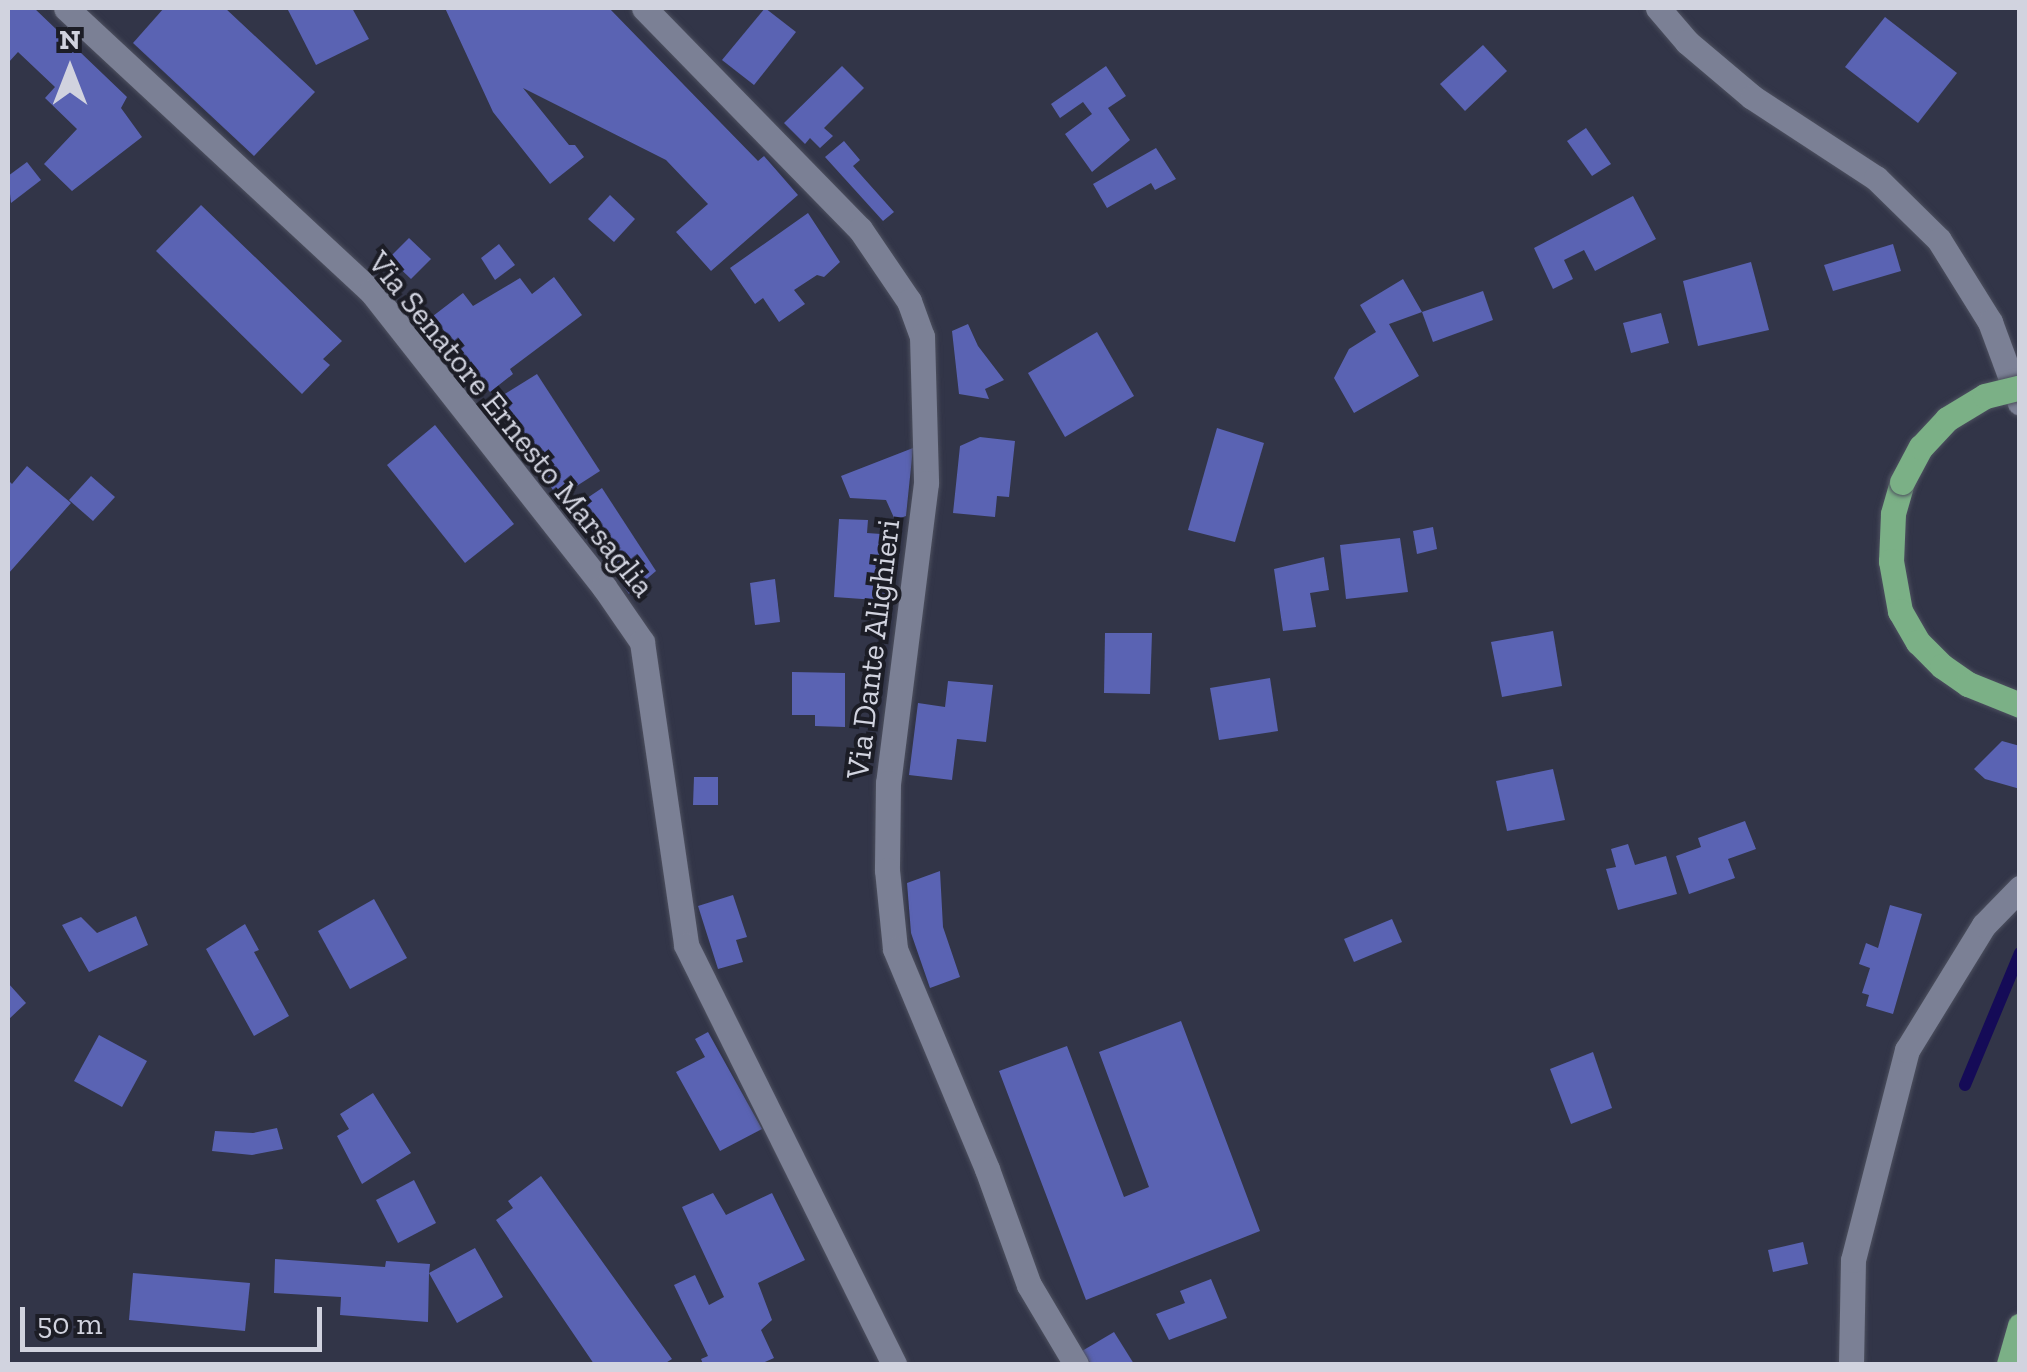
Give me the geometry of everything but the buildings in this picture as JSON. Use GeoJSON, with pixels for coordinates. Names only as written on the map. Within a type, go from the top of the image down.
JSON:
{"type":"FeatureCollection","features":[{"type":"Feature","properties":{"kind":"main road"},"geometry":{"type":"LineString","coordinates":[[2020,386],[1984,396],[1948,418],[1921,447],[1902,482],[1893,514],[1892,560],[1900,611],[1918,642],[1942,666],[1992,695],[2020,704]]}},
{"type":"Feature","properties":{"kind":"main road"},"geometry":{"type":"LineString","coordinates":[[1992,695],[2020,694]]}},
{"type":"Feature","properties":{"kind":"main road"},"geometry":{"type":"LineString","coordinates":[[2009,1364],[2020,1326]]}},
{"type":"Feature","properties":{"kind":"street","name":"Via Senatore Ernesto Marsaglia"},"geometry":{"type":"LineString","coordinates":[[66,8],[372,292],[604,587],[642,642],[686,945],[894,1364]]}},
{"type":"Feature","properties":{"kind":"street","name":"Via Dante Alighieri"},"geometry":{"type":"LineString","coordinates":[[644,8],[860,229],[909,301],[922,336],[926,483],[888,783],[887,870],[895,949],[987,1169],[1029,1285],[1076,1364]]}},
{"type":"Feature","properties":{"kind":"street"},"geometry":{"type":"LineString","coordinates":[[1658,8],[1687,42],[1752,97],[1876,178],[1939,240],[1990,322],[2020,403]]}},
{"type":"Feature","properties":{"kind":"street"},"geometry":{"type":"LineString","coordinates":[[1851,1364],[1853,1260],[1906,1050],[1984,925],[2020,888]]}},
{"type":"Feature","properties":{"kind":"waterway"},"geometry":{"type":"LineString","coordinates":[[1965,1085],[2020,953]]}}]}
